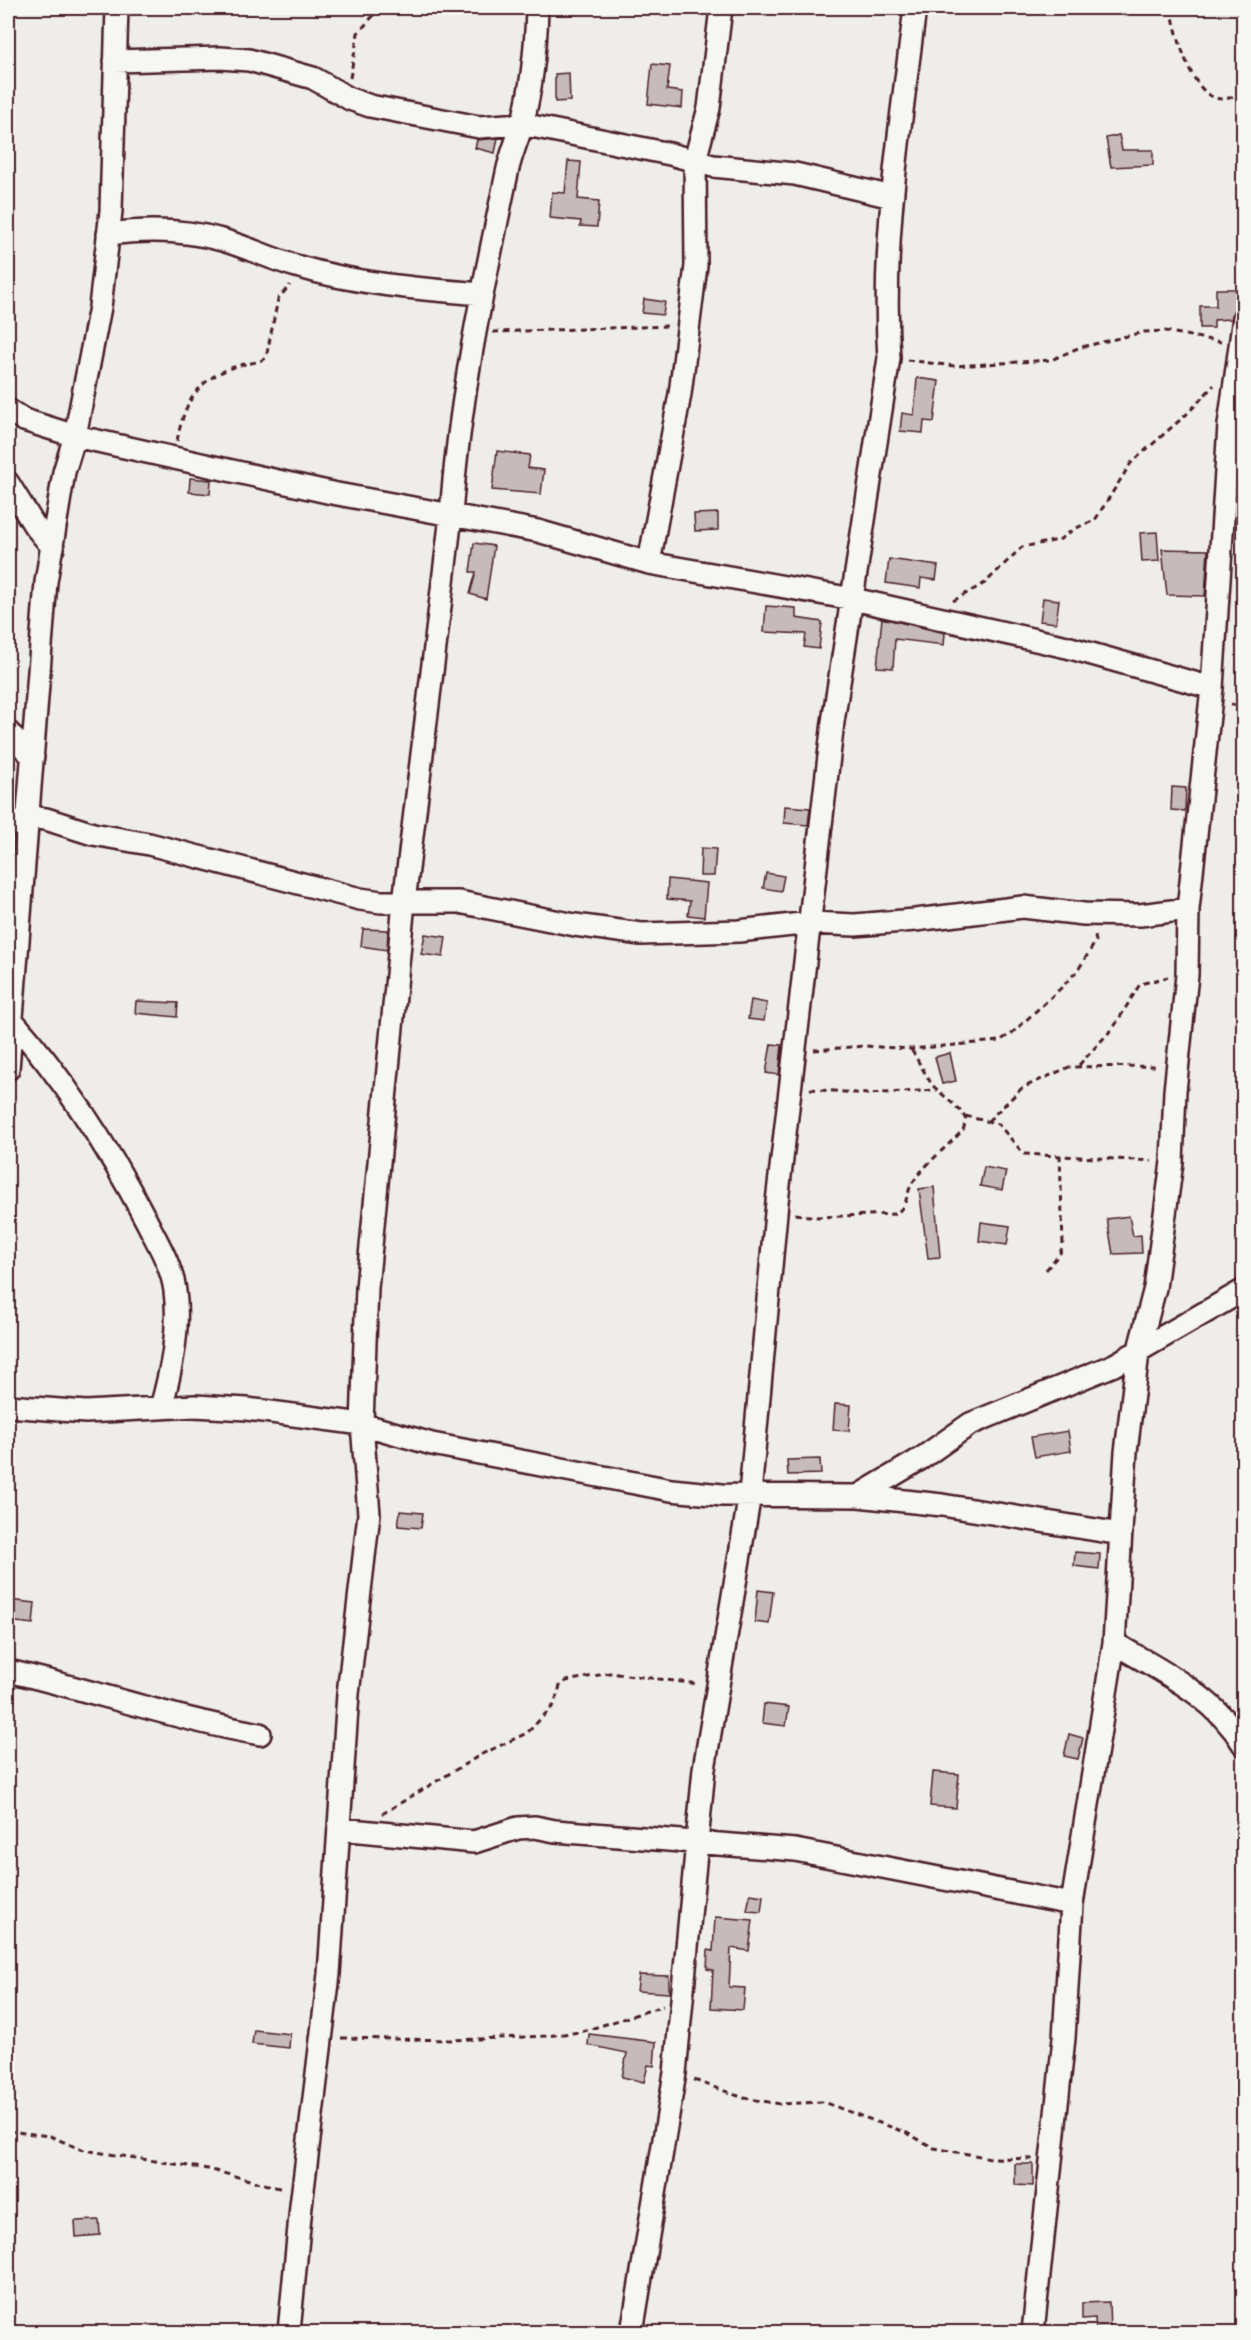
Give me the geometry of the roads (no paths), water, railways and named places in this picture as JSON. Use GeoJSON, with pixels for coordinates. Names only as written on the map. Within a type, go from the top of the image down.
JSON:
{"type":"FeatureCollection","features":[{"type":"Feature","properties":{"kind":"street"},"geometry":{"type":"LineString","coordinates":[[8,1069],[22,901],[17,823],[33,757],[46,582],[64,472],[75,436],[100,307],[108,234],[117,8]]}},
{"type":"Feature","properties":{"kind":"street"},"geometry":{"type":"LineString","coordinates":[[289,2332],[302,2196],[322,2040],[340,1829],[348,1694],[369,1514],[362,1424],[367,1288],[404,902],[452,516],[455,456],[473,332],[508,165],[522,124],[535,55],[537,8]]}},
{"type":"Feature","properties":{"kind":"street"},"geometry":{"type":"LineString","coordinates":[[649,563],[680,394],[696,266],[695,160],[709,108],[721,8]]}},
{"type":"Feature","properties":{"kind":"street"},"geometry":{"type":"LineString","coordinates":[[632,2332],[675,2073],[704,1769],[750,1494],[776,1213],[833,722],[889,358],[886,308],[892,197],[915,8]]}},
{"type":"Feature","properties":{"kind":"street"},"geometry":{"type":"LineString","coordinates":[[115,61],[220,58],[249,60],[313,78],[345,97],[370,106],[479,128],[522,124],[695,160],[713,166],[806,177],[892,197]]}},
{"type":"Feature","properties":{"kind":"street"},"geometry":{"type":"LineString","coordinates":[[108,234],[166,230],[185,232],[222,240],[312,270],[403,288],[482,294]]}},
{"type":"Feature","properties":{"kind":"street"},"geometry":{"type":"LineString","coordinates":[[1033,2332],[1064,2038],[1072,1904],[1114,1643],[1126,1452],[1138,1353],[1155,1288],[1172,1162],[1187,975],[1188,909],[1212,688],[1229,425],[1244,317]]}},
{"type":"Feature","properties":{"kind":"street"},"geometry":{"type":"LineString","coordinates":[[8,411],[24,420],[75,436],[332,493],[538,531],[649,563],[853,598],[1067,647],[1212,688]]}},
{"type":"Feature","properties":{"kind":"street"},"geometry":{"type":"LineString","coordinates":[[8,483],[34,525],[53,548]]}},
{"type":"Feature","properties":{"kind":"street"},"geometry":{"type":"LineString","coordinates":[[8,732],[33,757]]}},
{"type":"Feature","properties":{"kind":"street"},"geometry":{"type":"LineString","coordinates":[[17,823],[46,819],[93,834],[149,844],[360,899],[459,902],[575,925],[641,934],[739,931],[810,922],[855,925],[1023,907],[1140,915],[1188,909]]}},
{"type":"Feature","properties":{"kind":"street"},"geometry":{"type":"LineString","coordinates":[[11,1019],[44,1057],[96,1130],[171,1270],[177,1309],[171,1373],[161,1408]]}},
{"type":"Feature","properties":{"kind":"street"},"geometry":{"type":"LineString","coordinates":[[858,1496],[904,1470],[984,1416],[1070,1383],[1138,1353],[1244,1290]]}},
{"type":"Feature","properties":{"kind":"street"},"geometry":{"type":"LineString","coordinates":[[8,1406],[86,1412],[195,1406],[247,1409],[362,1424],[432,1444],[671,1490],[722,1495],[858,1496],[942,1505],[1121,1534]]}},
{"type":"Feature","properties":{"kind":"street"},"geometry":{"type":"LineString","coordinates":[[1114,1643],[1204,1698],[1226,1721],[1244,1745]]}},
{"type":"Feature","properties":{"kind":"street"},"geometry":{"type":"LineString","coordinates":[[8,1671],[141,1704],[210,1725],[260,1734]]}},
{"type":"Feature","properties":{"kind":"street"},"geometry":{"type":"LineString","coordinates":[[340,1829],[474,1842],[508,1830],[535,1827],[555,1831],[795,1850],[1072,1904]]}}]}
